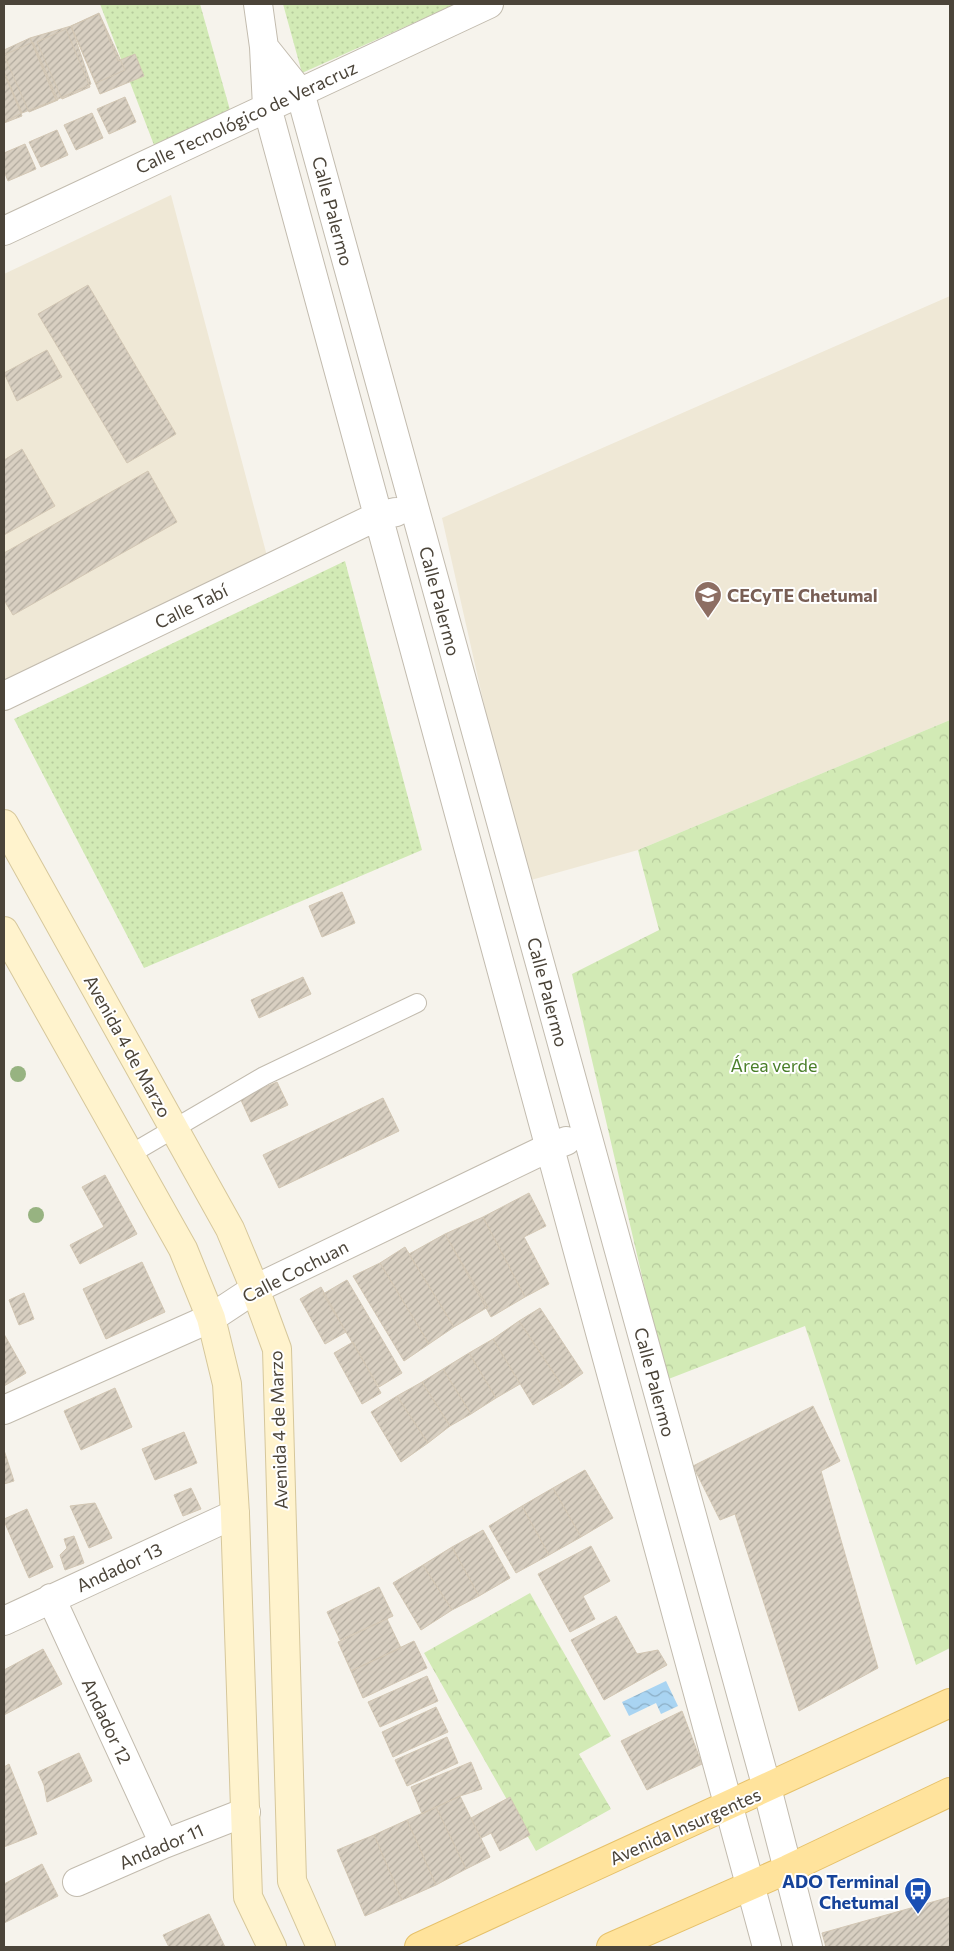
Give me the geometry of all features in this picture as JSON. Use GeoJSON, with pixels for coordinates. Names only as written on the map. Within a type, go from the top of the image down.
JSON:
{"type":"FeatureCollection","features":[{"type":"Feature","properties":{"kind":"main road","name":"Avenida Insurgentes"},"geometry":{"type":"LineString","coordinates":[[419,1947],[950,1703]]}},
{"type":"Feature","properties":{"kind":"main road"},"geometry":{"type":"LineString","coordinates":[[611,1947],[750,1884],[788,1869],[950,1792]]}},
{"type":"Feature","properties":{"kind":"street","name":"Calle Palermo"},"geometry":{"type":"LineString","coordinates":[[258,4],[264,48],[267,107],[730,1805],[767,1947]]}},
{"type":"Feature","properties":{"kind":"street","name":"Calle Tecnológico de Veracruz"},"geometry":{"type":"LineString","coordinates":[[4,230],[488,4]]}},
{"type":"Feature","properties":{"kind":"street","name":"Calle Palermo"},"geometry":{"type":"LineString","coordinates":[[264,48],[300,92],[767,1788],[808,1947]]}},
{"type":"Feature","properties":{"kind":"street","name":"Calle Tabí"},"geometry":{"type":"LineString","coordinates":[[4,696],[378,516],[414,508]]}},
{"type":"Feature","properties":{"kind":"street","name":"Avenida 4 de Marzo"},"geometry":{"type":"LineString","coordinates":[[4,824],[230,1229],[256,1289],[277,1349],[292,1881],[321,1947]]}},
{"type":"Feature","properties":{"kind":"street"},"geometry":{"type":"LineString","coordinates":[[4,931],[182,1249],[211,1318],[227,1384],[235,1514],[248,1897],[272,1947]]}},
{"type":"Feature","properties":{"kind":"street","name":"Calle Cochuan"},"geometry":{"type":"LineString","coordinates":[[4,1410],[211,1318],[256,1289],[550,1147],[586,1133]]}},
{"type":"Feature","properties":{"kind":"street","name":"Andador 13"},"geometry":{"type":"LineString","coordinates":[[4,1621],[50,1598],[235,1514]]}},
{"type":"Feature","properties":{"kind":"street","name":"Andador 12"},"geometry":{"type":"LineString","coordinates":[[50,1598],[164,1844]]}},
{"type":"Feature","properties":{"kind":"street","name":"Andador 11"},"geometry":{"type":"LineString","coordinates":[[77,1882],[164,1844],[246,1812]]}},
{"type":"Feature","properties":{"kind":"lane"},"geometry":{"type":"LineString","coordinates":[[129,1154],[264,1076],[417,1003]]}},
{"type":"Feature","properties":{"kind":"shaded area"},"geometry":{"type":"Polygon","coordinates":[[[171,195],[267,556],[4,685],[4,274],[171,195]]]}},
{"type":"Feature","properties":{"kind":"shaded area","name":"CECyTE Chetumal"},"geometry":{"type":"Polygon","coordinates":[[[950,296],[950,720],[638,850],[524,882],[442,518],[950,296]]]}},
{"type":"Feature","properties":{"kind":"green space"},"geometry":{"type":"Polygon","coordinates":[[[100,4],[200,4],[230,110],[154,145],[100,4]]]}},
{"type":"Feature","properties":{"kind":"green space"},"geometry":{"type":"Polygon","coordinates":[[[283,4],[456,4],[302,73],[283,4]]]}},
{"type":"Feature","properties":{"kind":"green space"},"geometry":{"type":"Polygon","coordinates":[[[345,561],[422,850],[144,968],[14,719],[345,561]]]}},
{"type":"Feature","properties":{"kind":"green space","name":"Área verde"},"geometry":{"type":"Polygon","coordinates":[[[950,720],[950,1648],[916,1665],[805,1326],[666,1380],[572,974],[659,930],[638,850],[950,720]]]}},
{"type":"Feature","properties":{"kind":"green space"},"geometry":{"type":"Polygon","coordinates":[[[530,1593],[611,1736],[579,1754],[611,1809],[536,1851],[424,1653],[530,1593]]]}},
{"type":"Feature","properties":{"kind":"water"},"geometry":{"type":"Polygon","coordinates":[[[666,1681],[678,1706],[661,1714],[656,1703],[629,1716],[622,1702],[666,1681]]]}},
{"type":"Feature","properties":{"kind":"building"},"geometry":{"type":"Polygon","coordinates":[[[99,13],[125,70],[96,83],[71,26],[99,13]]]}},
{"type":"Feature","properties":{"kind":"building"},"geometry":{"type":"Polygon","coordinates":[[[99,14],[118,61],[135,54],[144,76],[100,94],[71,26],[99,14]]]}},
{"type":"Feature","properties":{"kind":"building"},"geometry":{"type":"Polygon","coordinates":[[[71,26],[91,84],[56,100],[30,38],[71,26]]]}},
{"type":"Feature","properties":{"kind":"building"},"geometry":{"type":"Polygon","coordinates":[[[66,29],[90,87],[62,99],[37,42],[66,29]]]}},
{"type":"Feature","properties":{"kind":"building"},"geometry":{"type":"Polygon","coordinates":[[[30,38],[56,100],[22,113],[4,72],[4,50],[30,38]]]}},
{"type":"Feature","properties":{"kind":"building"},"geometry":{"type":"Polygon","coordinates":[[[33,42],[58,100],[29,112],[4,55],[33,42]]]}},
{"type":"Feature","properties":{"kind":"building"},"geometry":{"type":"Polygon","coordinates":[[[4,72],[22,113],[4,122],[4,72]]]}},
{"type":"Feature","properties":{"kind":"building"},"geometry":{"type":"Polygon","coordinates":[[[4,73],[22,116],[4,123],[4,73]]]}},
{"type":"Feature","properties":{"kind":"building"},"geometry":{"type":"Polygon","coordinates":[[[125,97],[136,122],[109,134],[97,109],[125,97]]]}},
{"type":"Feature","properties":{"kind":"building"},"geometry":{"type":"Polygon","coordinates":[[[92,113],[103,138],[76,150],[64,125],[92,113]]]}},
{"type":"Feature","properties":{"kind":"building"},"geometry":{"type":"Polygon","coordinates":[[[57,130],[68,155],[41,167],[29,142],[57,130]]]}},
{"type":"Feature","properties":{"kind":"building"},"geometry":{"type":"Polygon","coordinates":[[[25,144],[36,169],[8,181],[4,171],[4,153],[25,144]]]}},
{"type":"Feature","properties":{"kind":"building"},"geometry":{"type":"Polygon","coordinates":[[[88,285],[176,434],[127,463],[38,314],[88,285]]]}},
{"type":"Feature","properties":{"kind":"building"},"geometry":{"type":"Polygon","coordinates":[[[47,350],[62,377],[17,401],[4,373],[47,350]]]}},
{"type":"Feature","properties":{"kind":"building"},"geometry":{"type":"Polygon","coordinates":[[[22,449],[55,506],[4,535],[4,460],[22,449]]]}},
{"type":"Feature","properties":{"kind":"building"},"geometry":{"type":"Polygon","coordinates":[[[148,471],[177,522],[13,615],[4,600],[4,553],[148,471]]]}},
{"type":"Feature","properties":{"kind":"building"},"geometry":{"type":"Polygon","coordinates":[[[342,892],[355,923],[322,937],[309,906],[342,892]]]}},
{"type":"Feature","properties":{"kind":"building"},"geometry":{"type":"Polygon","coordinates":[[[303,977],[311,994],[259,1018],[251,1000],[303,977]]]}},
{"type":"Feature","properties":{"kind":"building"},"geometry":{"type":"Polygon","coordinates":[[[277,1082],[288,1105],[251,1122],[240,1098],[277,1082]]]}},
{"type":"Feature","properties":{"kind":"building"},"geometry":{"type":"Polygon","coordinates":[[[383,1098],[399,1131],[279,1188],[263,1155],[383,1098]]]}},
{"type":"Feature","properties":{"kind":"building"},"geometry":{"type":"Polygon","coordinates":[[[105,1175],[137,1234],[80,1264],[70,1245],[104,1227],[82,1187],[105,1175]]]}},
{"type":"Feature","properties":{"kind":"building"},"geometry":{"type":"Polygon","coordinates":[[[529,1193],[546,1226],[524,1237],[549,1284],[525,1297],[483,1217],[529,1193]]]}},
{"type":"Feature","properties":{"kind":"building"},"geometry":{"type":"Polygon","coordinates":[[[483,1217],[525,1297],[491,1317],[445,1234],[483,1217]]]}},
{"type":"Feature","properties":{"kind":"building"},"geometry":{"type":"Polygon","coordinates":[[[445,1234],[488,1307],[454,1327],[409,1254],[445,1234]]]}},
{"type":"Feature","properties":{"kind":"building"},"geometry":{"type":"Polygon","coordinates":[[[405,1247],[454,1327],[429,1344],[380,1263],[405,1247]]]}},
{"type":"Feature","properties":{"kind":"building"},"geometry":{"type":"Polygon","coordinates":[[[142,1262],[165,1312],[106,1339],[83,1289],[142,1262]]]}},
{"type":"Feature","properties":{"kind":"building"},"geometry":{"type":"Polygon","coordinates":[[[380,1263],[429,1344],[404,1361],[353,1276],[380,1263]]]}},
{"type":"Feature","properties":{"kind":"building"},"geometry":{"type":"Polygon","coordinates":[[[347,1280],[402,1373],[379,1387],[323,1294],[347,1280]]]}},
{"type":"Feature","properties":{"kind":"building"},"geometry":{"type":"Polygon","coordinates":[[[321,1287],[346,1332],[325,1344],[300,1299],[321,1287]]]}},
{"type":"Feature","properties":{"kind":"building"},"geometry":{"type":"Polygon","coordinates":[[[24,1293],[34,1319],[19,1325],[9,1300],[24,1293]]]}},
{"type":"Feature","properties":{"kind":"building"},"geometry":{"type":"Polygon","coordinates":[[[540,1308],[583,1373],[563,1387],[519,1321],[540,1308]]]}},
{"type":"Feature","properties":{"kind":"building"},"geometry":{"type":"Polygon","coordinates":[[[519,1321],[563,1387],[533,1405],[493,1339],[519,1321]]]}},
{"type":"Feature","properties":{"kind":"building"},"geometry":{"type":"Polygon","coordinates":[[[4,1334],[26,1373],[4,1386],[4,1334]]]}},
{"type":"Feature","properties":{"kind":"building"},"geometry":{"type":"Polygon","coordinates":[[[493,1339],[520,1384],[496,1398],[469,1353],[493,1339]]]}},
{"type":"Feature","properties":{"kind":"building"},"geometry":{"type":"Polygon","coordinates":[[[353,1342],[381,1393],[362,1404],[334,1353],[353,1342]]]}},
{"type":"Feature","properties":{"kind":"building"},"geometry":{"type":"Polygon","coordinates":[[[469,1353],[496,1398],[471,1414],[443,1369],[469,1353]]]}},
{"type":"Feature","properties":{"kind":"building"},"geometry":{"type":"Polygon","coordinates":[[[443,1369],[471,1414],[450,1426],[422,1382],[443,1369]]]}},
{"type":"Feature","properties":{"kind":"building"},"geometry":{"type":"Polygon","coordinates":[[[422,1382],[450,1426],[428,1443],[397,1396],[422,1382]]]}},
{"type":"Feature","properties":{"kind":"building"},"geometry":{"type":"Polygon","coordinates":[[[115,1388],[132,1427],[81,1450],[64,1411],[115,1388]]]}},
{"type":"Feature","properties":{"kind":"building"},"geometry":{"type":"Polygon","coordinates":[[[397,1396],[428,1443],[401,1462],[371,1412],[397,1396]]]}},
{"type":"Feature","properties":{"kind":"building"},"geometry":{"type":"Polygon","coordinates":[[[813,1406],[840,1461],[821,1471],[878,1668],[799,1711],[735,1514],[720,1520],[693,1466],[813,1406]]]}},
{"type":"Feature","properties":{"kind":"building"},"geometry":{"type":"Polygon","coordinates":[[[184,1432],[197,1463],[155,1480],[142,1449],[184,1432]]]}},
{"type":"Feature","properties":{"kind":"building"},"geometry":{"type":"Polygon","coordinates":[[[4,1450],[14,1481],[4,1484],[4,1450]]]}},
{"type":"Feature","properties":{"kind":"building"},"geometry":{"type":"Polygon","coordinates":[[[585,1470],[613,1518],[581,1537],[553,1488],[585,1470]]]}},
{"type":"Feature","properties":{"kind":"building"},"geometry":{"type":"Polygon","coordinates":[[[191,1488],[201,1509],[183,1516],[174,1495],[191,1488]]]}},
{"type":"Feature","properties":{"kind":"building"},"geometry":{"type":"Polygon","coordinates":[[[553,1488],[581,1537],[549,1555],[522,1506],[553,1488]]]}},
{"type":"Feature","properties":{"kind":"building"},"geometry":{"type":"Polygon","coordinates":[[[95,1503],[112,1538],[89,1548],[70,1506],[95,1503]]]}},
{"type":"Feature","properties":{"kind":"building"},"geometry":{"type":"Polygon","coordinates":[[[522,1506],[549,1555],[516,1573],[489,1526],[522,1506]]]}},
{"type":"Feature","properties":{"kind":"building"},"geometry":{"type":"Polygon","coordinates":[[[27,1509],[53,1567],[29,1578],[4,1521],[4,1519],[27,1509]]]}},
{"type":"Feature","properties":{"kind":"building"},"geometry":{"type":"Polygon","coordinates":[[[483,1530],[510,1578],[479,1596],[452,1547],[483,1530]]]}},
{"type":"Feature","properties":{"kind":"building"},"geometry":{"type":"Polygon","coordinates":[[[74,1536],[84,1563],[65,1570],[60,1555],[67,1548],[64,1539],[74,1536]]]}},
{"type":"Feature","properties":{"kind":"building"},"geometry":{"type":"Polygon","coordinates":[[[591,1546],[610,1581],[583,1596],[595,1619],[570,1632],[538,1574],[591,1546]]]}},
{"type":"Feature","properties":{"kind":"building"},"geometry":{"type":"Polygon","coordinates":[[[452,1547],[479,1596],[452,1610],[423,1565],[452,1547]]]}},
{"type":"Feature","properties":{"kind":"building"},"geometry":{"type":"Polygon","coordinates":[[[423,1565],[452,1610],[421,1630],[393,1583],[423,1565]]]}},
{"type":"Feature","properties":{"kind":"building"},"geometry":{"type":"Polygon","coordinates":[[[379,1587],[393,1616],[340,1640],[327,1612],[379,1587]]]}},
{"type":"Feature","properties":{"kind":"building"},"geometry":{"type":"Polygon","coordinates":[[[616,1616],[637,1654],[658,1650],[667,1665],[604,1700],[571,1640],[616,1616]]]}},
{"type":"Feature","properties":{"kind":"building"},"geometry":{"type":"Polygon","coordinates":[[[387,1619],[401,1648],[351,1671],[338,1642],[387,1619]]]}},
{"type":"Feature","properties":{"kind":"building"},"geometry":{"type":"Polygon","coordinates":[[[414,1641],[427,1668],[363,1698],[351,1671],[414,1641]]]}},
{"type":"Feature","properties":{"kind":"building"},"geometry":{"type":"Polygon","coordinates":[[[43,1649],[62,1684],[4,1715],[4,1670],[43,1649]]]}},
{"type":"Feature","properties":{"kind":"building"},"geometry":{"type":"Polygon","coordinates":[[[427,1676],[438,1701],[380,1727],[368,1702],[427,1676]]]}},
{"type":"Feature","properties":{"kind":"building"},"geometry":{"type":"Polygon","coordinates":[[[436,1707],[448,1732],[393,1757],[382,1732],[436,1707]]]}},
{"type":"Feature","properties":{"kind":"building"},"geometry":{"type":"Polygon","coordinates":[[[682,1711],[702,1764],[647,1790],[621,1741],[682,1711]]]}},
{"type":"Feature","properties":{"kind":"building"},"geometry":{"type":"Polygon","coordinates":[[[447,1737],[458,1763],[407,1786],[395,1760],[447,1737]]]}},
{"type":"Feature","properties":{"kind":"building"},"geometry":{"type":"Polygon","coordinates":[[[79,1753],[92,1781],[47,1802],[44,1785],[38,1772],[79,1753]]]}},
{"type":"Feature","properties":{"kind":"building"},"geometry":{"type":"Polygon","coordinates":[[[471,1762],[482,1789],[460,1796],[422,1814],[411,1787],[471,1762]]]}},
{"type":"Feature","properties":{"kind":"building"},"geometry":{"type":"Polygon","coordinates":[[[9,1764],[37,1834],[4,1847],[4,1767],[9,1764]]]}},
{"type":"Feature","properties":{"kind":"building"},"geometry":{"type":"Polygon","coordinates":[[[460,1796],[490,1857],[466,1869],[436,1807],[460,1796]]]}},
{"type":"Feature","properties":{"kind":"building"},"geometry":{"type":"Polygon","coordinates":[[[510,1797],[530,1835],[500,1851],[491,1833],[481,1838],[471,1818],[510,1797]]]}},
{"type":"Feature","properties":{"kind":"building"},"geometry":{"type":"Polygon","coordinates":[[[436,1807],[466,1869],[436,1885],[407,1820],[436,1807]]]}},
{"type":"Feature","properties":{"kind":"building"},"geometry":{"type":"Polygon","coordinates":[[[407,1820],[436,1885],[402,1900],[374,1835],[407,1820]]]}},
{"type":"Feature","properties":{"kind":"building"},"geometry":{"type":"Polygon","coordinates":[[[374,1835],[402,1900],[365,1916],[337,1850],[374,1835]]]}},
{"type":"Feature","properties":{"kind":"building"},"geometry":{"type":"Polygon","coordinates":[[[42,1864],[58,1896],[4,1923],[4,1884],[42,1864]]]}},
{"type":"Feature","properties":{"kind":"building","name":"ADO Terminal Chetumal"},"geometry":{"type":"Polygon","coordinates":[[[950,1897],[950,1947],[826,1947],[822,1933],[950,1897]]]}},
{"type":"Feature","properties":{"kind":"building"},"geometry":{"type":"Polygon","coordinates":[[[209,1914],[225,1947],[169,1947],[163,1935],[209,1914]]]}},
{"type":"Feature","properties":{"kind":"place","name":"CECyTE Chetumal"},"geometry":{"type":"Point","coordinates":[708,619]}},
{"type":"Feature","properties":{"kind":"place","name":"ADO Terminal Chetumal"},"geometry":{"type":"Point","coordinates":[918,1915]}}]}
